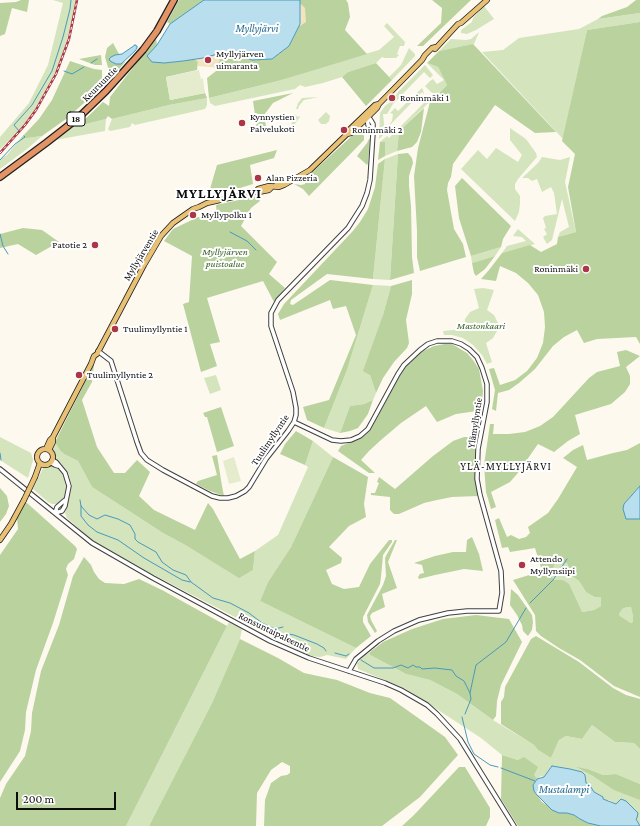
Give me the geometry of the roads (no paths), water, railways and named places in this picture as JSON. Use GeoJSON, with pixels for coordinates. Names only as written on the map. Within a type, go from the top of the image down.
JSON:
{"type":"FeatureCollection","features":[{"type":"Feature","properties":{"kind":"highway","name":"Keuruuntie"},"geometry":{"type":"LineString","coordinates":[[0,177],[78,118],[106,92],[143,50],[157,31],[174,0]]}},
{"type":"Feature","properties":{"kind":"main road","name":"Myllyjärventie"},"geometry":{"type":"LineString","coordinates":[[48,450],[94,356],[161,236],[173,223],[193,209],[207,203],[269,190],[274,186],[279,187],[289,183],[310,170],[347,134],[351,133],[366,116],[378,108],[379,104],[424,58],[427,58],[432,53],[454,27],[461,23],[487,0]]}},
{"type":"Feature","properties":{"kind":"main road"},"geometry":{"type":"LineString","coordinates":[[42,449],[48,450],[52,454],[52,461],[47,465],[41,464],[37,459],[38,453],[42,449]]}},
{"type":"Feature","properties":{"kind":"main road"},"geometry":{"type":"LineString","coordinates":[[0,540],[11,524],[24,500],[41,464]]}},
{"type":"Feature","properties":{"kind":"street","name":"Tuulimyllyntie"},"geometry":{"type":"LineString","coordinates":[[97,352],[111,361],[141,453],[147,460],[155,466],[212,496],[228,498],[236,496],[249,487],[266,459],[294,422],[296,415],[295,401],[271,326],[271,312],[278,300],[348,228],[356,217],[367,193],[370,180],[373,130],[368,125],[366,116]]}},
{"type":"Feature","properties":{"kind":"street","name":"Ylämyllyntie"},"geometry":{"type":"LineString","coordinates":[[294,422],[332,440],[351,440],[360,436],[368,429],[404,364],[428,344],[443,341],[452,341],[469,349],[476,357],[482,368],[487,384],[487,402],[478,449],[477,479],[501,571],[502,592],[499,611],[452,612],[419,620],[394,631],[378,641],[356,659],[349,671]]}},
{"type":"Feature","properties":{"kind":"street"},"geometry":{"type":"LineString","coordinates":[[52,461],[65,473],[68,482],[68,494],[66,500],[57,507],[55,513]]}},
{"type":"Feature","properties":{"kind":"street","name":"Ronsuntaipaleentie"},"geometry":{"type":"LineString","coordinates":[[0,469],[92,543],[153,578],[270,641],[309,658],[401,690],[427,705],[438,714],[460,739],[514,826]]}},
{"type":"Feature","properties":{"kind":"water","name":"Myllyjärvi"},"geometry":{"type":"Polygon","coordinates":[[[204,0],[300,0],[300,24],[289,46],[272,59],[252,60],[229,51],[203,58],[183,61],[164,63],[152,62],[147,56],[157,45],[170,24],[204,0]]]}},
{"type":"Feature","properties":{"kind":"water"},"geometry":{"type":"Polygon","coordinates":[[[135,45],[137,48],[135,51],[121,64],[116,64],[110,61],[109,59],[111,57],[122,54],[135,45]]]}},
{"type":"Feature","properties":{"kind":"water"},"geometry":{"type":"Polygon","coordinates":[[[640,486],[640,519],[626,519],[623,509],[624,504],[640,486]]]}},
{"type":"Feature","properties":{"kind":"water","name":"Mustalampi"},"geometry":{"type":"Polygon","coordinates":[[[552,766],[582,772],[585,775],[586,783],[589,784],[594,792],[603,797],[603,799],[616,804],[621,799],[626,801],[638,813],[636,819],[640,826],[601,826],[588,823],[574,815],[559,813],[552,810],[537,795],[534,791],[533,785],[537,779],[544,777],[552,766]]]}},
{"type":"Feature","properties":{"kind":"waterway"},"geometry":{"type":"LineString","coordinates":[[19,131],[14,125],[32,105],[52,71],[63,37],[71,0]]}},
{"type":"Feature","properties":{"kind":"waterway"},"geometry":{"type":"LineString","coordinates":[[91,63],[97,59]]}},
{"type":"Feature","properties":{"kind":"waterway"},"geometry":{"type":"LineString","coordinates":[[64,71],[72,74],[84,67]]}},
{"type":"Feature","properties":{"kind":"waterway"},"geometry":{"type":"LineString","coordinates":[[0,160],[15,144],[25,137],[24,136]]}},
{"type":"Feature","properties":{"kind":"waterway"},"geometry":{"type":"LineString","coordinates":[[230,232],[247,241],[256,250]]}},
{"type":"Feature","properties":{"kind":"waterway"},"geometry":{"type":"LineString","coordinates":[[0,234],[3,246],[8,254]]}},
{"type":"Feature","properties":{"kind":"waterway"},"geometry":{"type":"LineString","coordinates":[[0,453],[1,460]]}},
{"type":"Feature","properties":{"kind":"waterway"},"geometry":{"type":"LineString","coordinates":[[80,500],[81,506],[89,515],[97,519],[105,515],[130,525],[135,534],[135,539],[138,542],[156,552],[162,562],[173,570],[186,575],[191,582],[213,598],[230,603],[249,613],[262,623],[275,629],[283,627]]}},
{"type":"Feature","properties":{"kind":"waterway"},"geometry":{"type":"LineString","coordinates":[[81,506],[81,516],[88,525],[97,532],[118,540],[144,558],[182,580],[190,582]]}},
{"type":"Feature","properties":{"kind":"waterway"},"geometry":{"type":"LineString","coordinates":[[530,603],[553,580],[567,559]]}},
{"type":"Feature","properties":{"kind":"waterway"},"geometry":{"type":"LineString","coordinates":[[470,693],[476,665],[506,642],[526,608]]}},
{"type":"Feature","properties":{"kind":"waterway"},"geometry":{"type":"LineString","coordinates":[[288,634],[317,644],[326,651]]}},
{"type":"Feature","properties":{"kind":"waterway"},"geometry":{"type":"LineString","coordinates":[[335,653],[346,656],[349,654]]}},
{"type":"Feature","properties":{"kind":"waterway"},"geometry":{"type":"LineString","coordinates":[[361,660],[374,668],[393,668],[401,665],[408,668],[413,665],[422,669],[435,668],[452,670],[456,676],[464,681],[470,693],[471,699],[465,714]]}},
{"type":"Feature","properties":{"kind":"waterway"},"geometry":{"type":"LineString","coordinates":[[462,717],[468,742],[474,754],[490,765],[498,767]]}},
{"type":"Feature","properties":{"kind":"waterway"},"geometry":{"type":"LineString","coordinates":[[501,768],[535,781]]}},
{"type":"Feature","properties":{"kind":"railway"},"geometry":{"type":"LineString","coordinates":[[0,153],[36,110],[56,74],[69,39],[77,0]]}},
{"type":"Feature","properties":{"kind":"place","name":"Myllyjärven uimaranta"},"geometry":{"type":"Point","coordinates":[208,60]}},
{"type":"Feature","properties":{"kind":"place","name":"Roninmäki 1"},"geometry":{"type":"Point","coordinates":[392,98]}},
{"type":"Feature","properties":{"kind":"place","name":"Kynnystien Palvelukoti"},"geometry":{"type":"Point","coordinates":[242,123]}},
{"type":"Feature","properties":{"kind":"place","name":"Roninmäki 2"},"geometry":{"type":"Point","coordinates":[344,130]}},
{"type":"Feature","properties":{"kind":"place","name":"Alan Pizzeria"},"geometry":{"type":"Point","coordinates":[258,178]}},
{"type":"Feature","properties":{"kind":"place","name":"Myllypolku 1"},"geometry":{"type":"Point","coordinates":[193,215]}},
{"type":"Feature","properties":{"kind":"place","name":"Patotie 2"},"geometry":{"type":"Point","coordinates":[95,245]}},
{"type":"Feature","properties":{"kind":"place","name":"Roninmäki"},"geometry":{"type":"Point","coordinates":[586,269]}},
{"type":"Feature","properties":{"kind":"place","name":"Tuulimyllyntie 1"},"geometry":{"type":"Point","coordinates":[115,329]}},
{"type":"Feature","properties":{"kind":"place","name":"Tuulimyllyntie 2"},"geometry":{"type":"Point","coordinates":[79,375]}},
{"type":"Feature","properties":{"kind":"place","name":"Attendo Myllynsiipi"},"geometry":{"type":"Point","coordinates":[522,565]}},
{"type":"Feature","properties":{"kind":"district","name":"MYLLYJÄRVI"},"geometry":{"type":"Point","coordinates":[219,194]}},
{"type":"Feature","properties":{"kind":"district","name":"YLÄ-MYLLYJÄRVI"},"geometry":{"type":"Point","coordinates":[506,467]}},
{"type":"Feature","properties":{"kind":"park label","name":"Myllyjärven puistoalue"},"geometry":{"type":"Point","coordinates":[225,258]}},
{"type":"Feature","properties":{"kind":"park label","name":"Mastonkaari"},"geometry":{"type":"Point","coordinates":[481,326]}}]}
